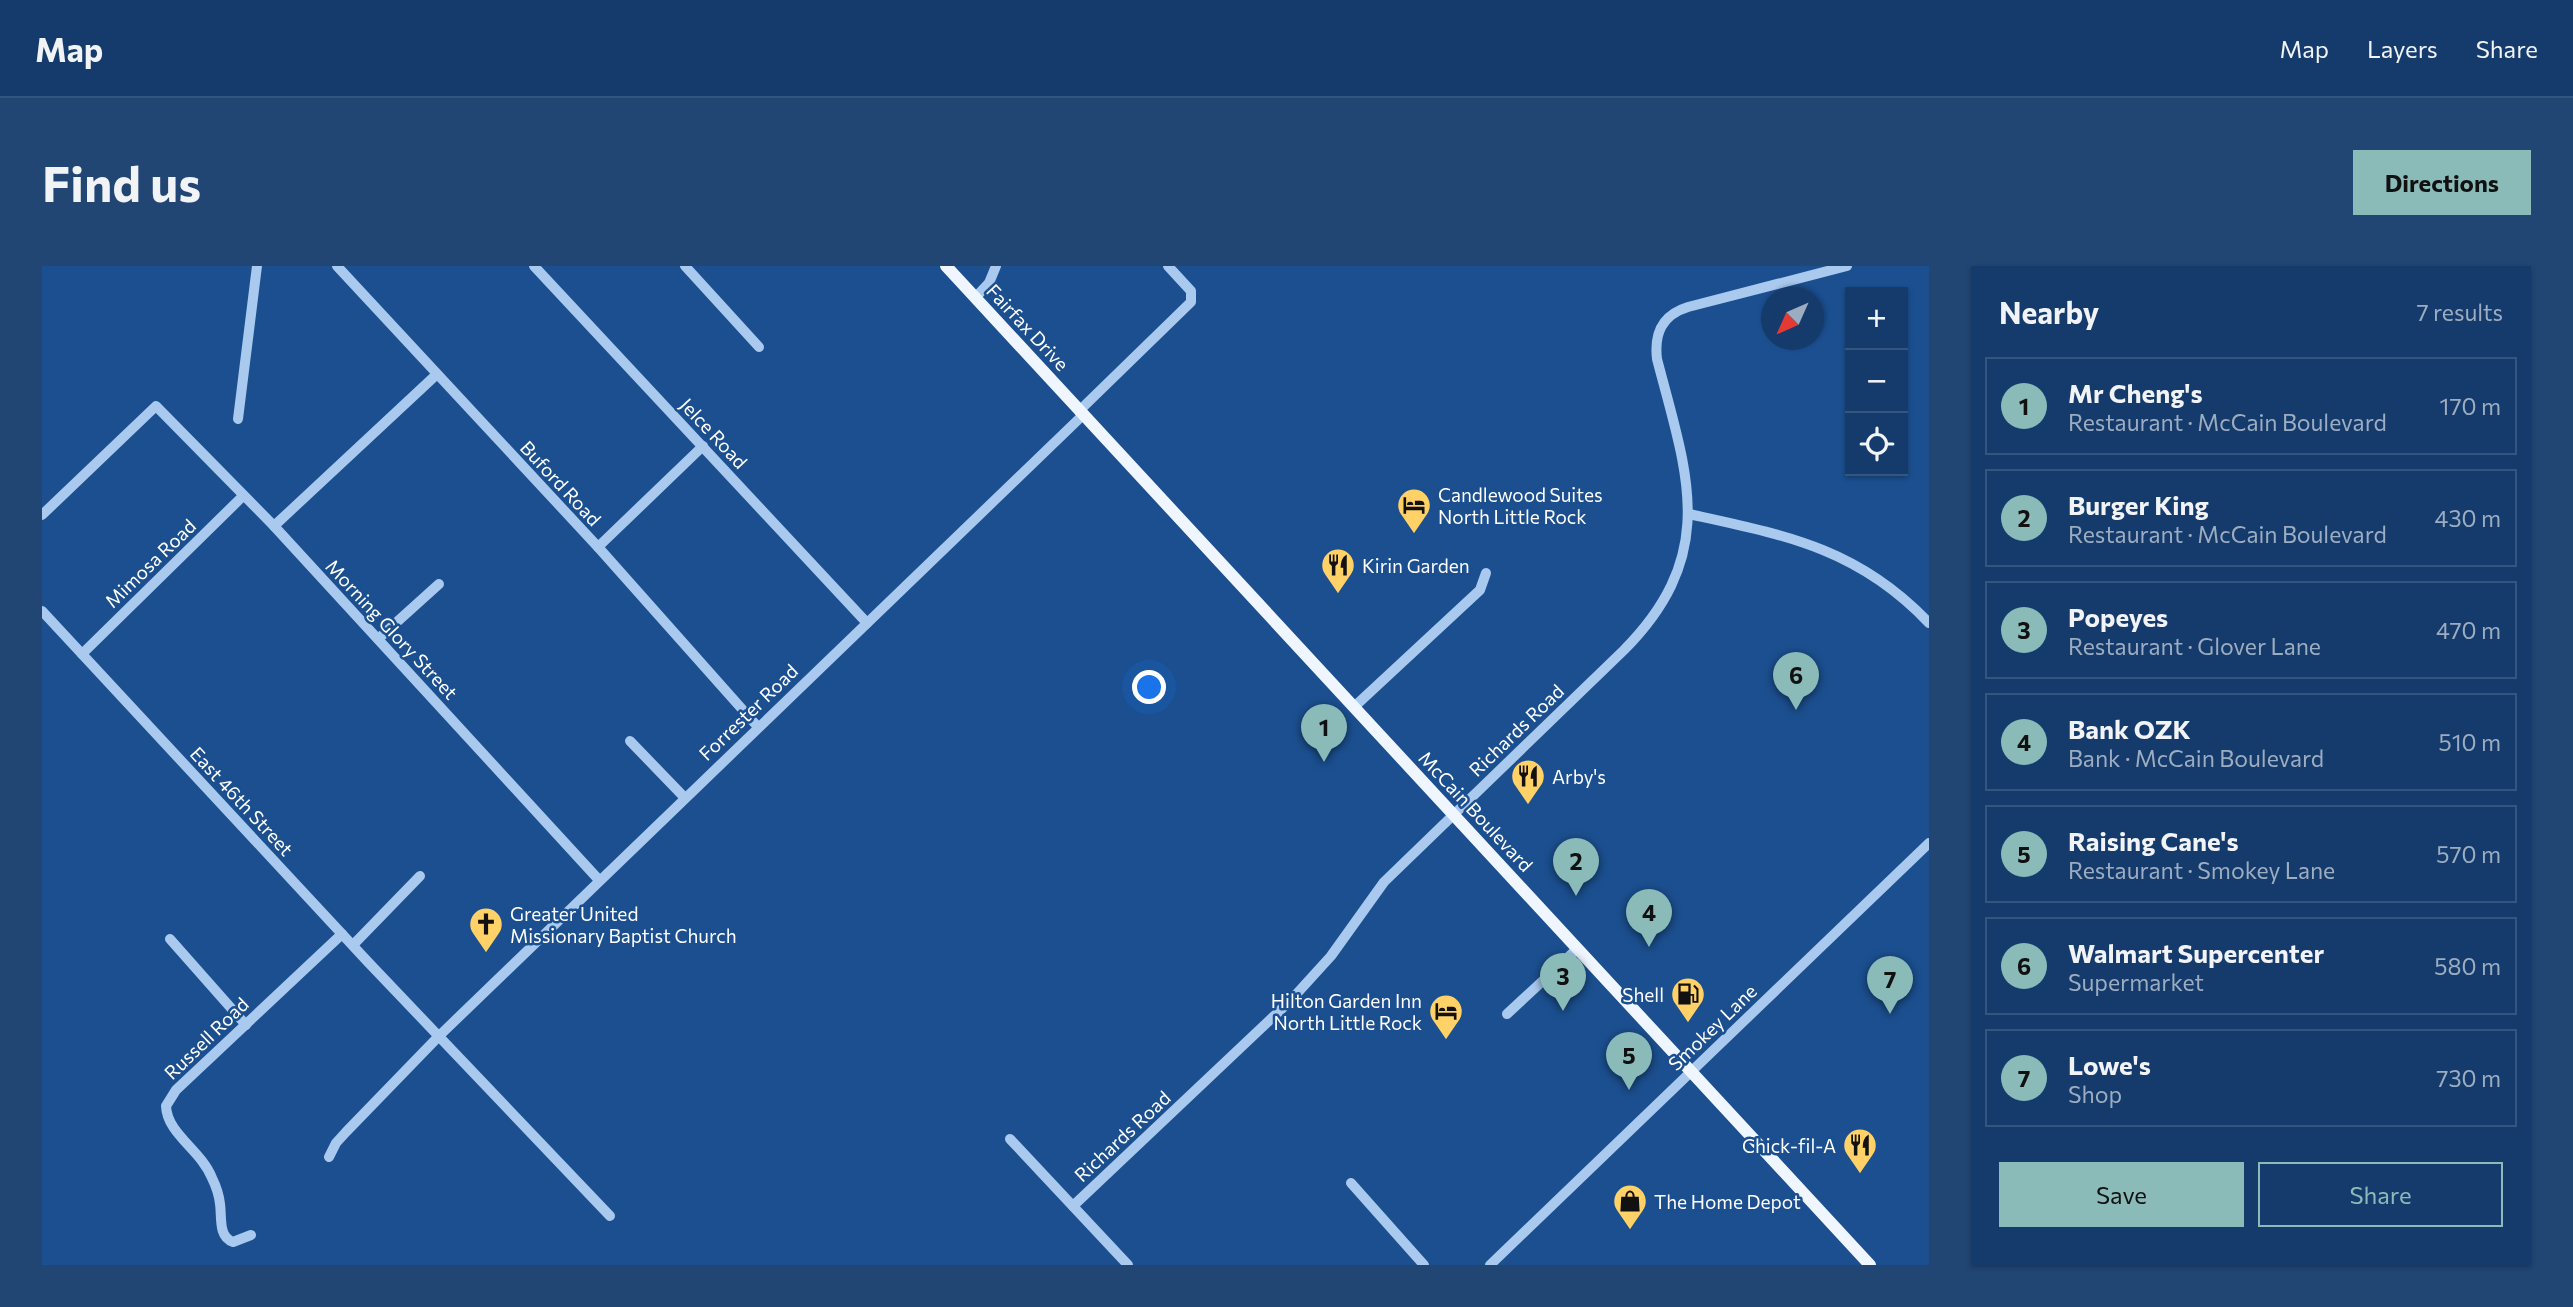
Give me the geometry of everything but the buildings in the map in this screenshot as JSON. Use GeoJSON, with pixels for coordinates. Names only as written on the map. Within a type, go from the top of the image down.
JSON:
{"type":"FeatureCollection","features":[{"type":"Feature","properties":{"kind":"main road","name":"Fairfax Drive"},"geometry":{"type":"LineString","coordinates":[[949,270],[1081,413]]}},
{"type":"Feature","properties":{"kind":"main road","name":"McCain Boulevard"},"geometry":{"type":"LineString","coordinates":[[1081,413],[1870,1265]]}},
{"type":"Feature","properties":{"kind":"street"},"geometry":{"type":"LineString","coordinates":[[238,419],[257,266]]}},
{"type":"Feature","properties":{"kind":"street","name":"Buford Road"},"geometry":{"type":"LineString","coordinates":[[337,266],[598,547],[758,727]]}},
{"type":"Feature","properties":{"kind":"street","name":"Jelce Road"},"geometry":{"type":"LineString","coordinates":[[534,266],[867,624]]}},
{"type":"Feature","properties":{"kind":"street"},"geometry":{"type":"LineString","coordinates":[[685,266],[759,347]]}},
{"type":"Feature","properties":{"kind":"street"},"geometry":{"type":"LineString","coordinates":[[975,298],[989,283],[996,266]]}},
{"type":"Feature","properties":{"kind":"street","name":"Forrester Road"},"geometry":{"type":"LineString","coordinates":[[329,1157],[346,1132],[439,1036],[867,624],[1188,306],[1192,299],[1191,291],[1168,266]]}},
{"type":"Feature","properties":{"kind":"street","name":"Richards Road"},"geometry":{"type":"LineString","coordinates":[[1073,1206],[1311,980],[1384,882],[1647,625],[1667,596],[1679,568],[1689,514],[1685,467],[1657,359],[1656,341],[1662,324],[1669,315],[1688,307],[1847,266]]}},
{"type":"Feature","properties":{"kind":"street"},"geometry":{"type":"LineString","coordinates":[[274,526],[436,375]]}},
{"type":"Feature","properties":{"kind":"street","name":"Morning Glory Street"},"geometry":{"type":"LineString","coordinates":[[42,515],[156,405],[274,526],[599,880]]}},
{"type":"Feature","properties":{"kind":"street"},"geometry":{"type":"LineString","coordinates":[[598,547],[703,446]]}},
{"type":"Feature","properties":{"kind":"street","name":"Mimosa Road"},"geometry":{"type":"LineString","coordinates":[[82,654],[243,496]]}},
{"type":"Feature","properties":{"kind":"street"},"geometry":{"type":"LineString","coordinates":[[1689,514],[1807,542],[1843,558],[1896,591],[1929,623]]}},
{"type":"Feature","properties":{"kind":"street"},"geometry":{"type":"LineString","coordinates":[[1354,707],[1480,590],[1486,573]]}},
{"type":"Feature","properties":{"kind":"street"},"geometry":{"type":"LineString","coordinates":[[378,639],[439,584]]}},
{"type":"Feature","properties":{"kind":"street","name":"East 46th Street"},"geometry":{"type":"LineString","coordinates":[[42,611],[439,1036]]}},
{"type":"Feature","properties":{"kind":"street"},"geometry":{"type":"LineString","coordinates":[[630,741],[685,798]]}},
{"type":"Feature","properties":{"kind":"street","name":"Smokey Lane"},"geometry":{"type":"LineString","coordinates":[[1490,1265],[1929,843]]}},
{"type":"Feature","properties":{"kind":"street"},"geometry":{"type":"LineString","coordinates":[[353,945],[420,876]]}},
{"type":"Feature","properties":{"kind":"street","name":"Russell Road"},"geometry":{"type":"LineString","coordinates":[[251,1235],[233,1242],[226,1239],[212,1176],[201,1156],[170,1122],[166,1106],[176,1090],[342,934]]}},
{"type":"Feature","properties":{"kind":"street"},"geometry":{"type":"LineString","coordinates":[[170,939],[246,1025]]}},
{"type":"Feature","properties":{"kind":"street"},"geometry":{"type":"LineString","coordinates":[[1507,1014],[1577,949]]}},
{"type":"Feature","properties":{"kind":"street"},"geometry":{"type":"LineString","coordinates":[[439,1036],[611,1216]]}},
{"type":"Feature","properties":{"kind":"street"},"geometry":{"type":"LineString","coordinates":[[1010,1139],[1128,1265]]}},
{"type":"Feature","properties":{"kind":"street"},"geometry":{"type":"LineString","coordinates":[[1351,1183],[1424,1265]]}},
{"type":"Feature","properties":{"kind":"place","name":"Candlewood Suites North Little Rock"},"geometry":{"type":"Point","coordinates":[1414,535]}},
{"type":"Feature","properties":{"kind":"place","name":"Kirin Garden"},"geometry":{"type":"Point","coordinates":[1338,595]}},
{"type":"Feature","properties":{"kind":"place","name":"Walmart Supercenter"},"geometry":{"type":"Point","coordinates":[1796,710]}},
{"type":"Feature","properties":{"kind":"place","name":"Mr Cheng's"},"geometry":{"type":"Point","coordinates":[1324,762]}},
{"type":"Feature","properties":{"kind":"place","name":"Arby's"},"geometry":{"type":"Point","coordinates":[1528,806]}},
{"type":"Feature","properties":{"kind":"place","name":"Burger King"},"geometry":{"type":"Point","coordinates":[1576,896]}},
{"type":"Feature","properties":{"kind":"place","name":"Bank OZK"},"geometry":{"type":"Point","coordinates":[1649,947]}},
{"type":"Feature","properties":{"kind":"place","name":"Greater United Missionary Baptist Church"},"geometry":{"type":"Point","coordinates":[486,954]}},
{"type":"Feature","properties":{"kind":"place","name":"Popeyes"},"geometry":{"type":"Point","coordinates":[1563,1011]}},
{"type":"Feature","properties":{"kind":"place","name":"Lowe's"},"geometry":{"type":"Point","coordinates":[1890,1014]}},
{"type":"Feature","properties":{"kind":"place","name":"Shell"},"geometry":{"type":"Point","coordinates":[1688,1024]}},
{"type":"Feature","properties":{"kind":"place","name":"Hilton Garden Inn North Little Rock"},"geometry":{"type":"Point","coordinates":[1446,1041]}},
{"type":"Feature","properties":{"kind":"place","name":"Raising Cane's"},"geometry":{"type":"Point","coordinates":[1629,1090]}},
{"type":"Feature","properties":{"kind":"place","name":"Chick-fil-A"},"geometry":{"type":"Point","coordinates":[1860,1175]}},
{"type":"Feature","properties":{"kind":"place","name":"The Home Depot"},"geometry":{"type":"Point","coordinates":[1630,1231]}}]}
